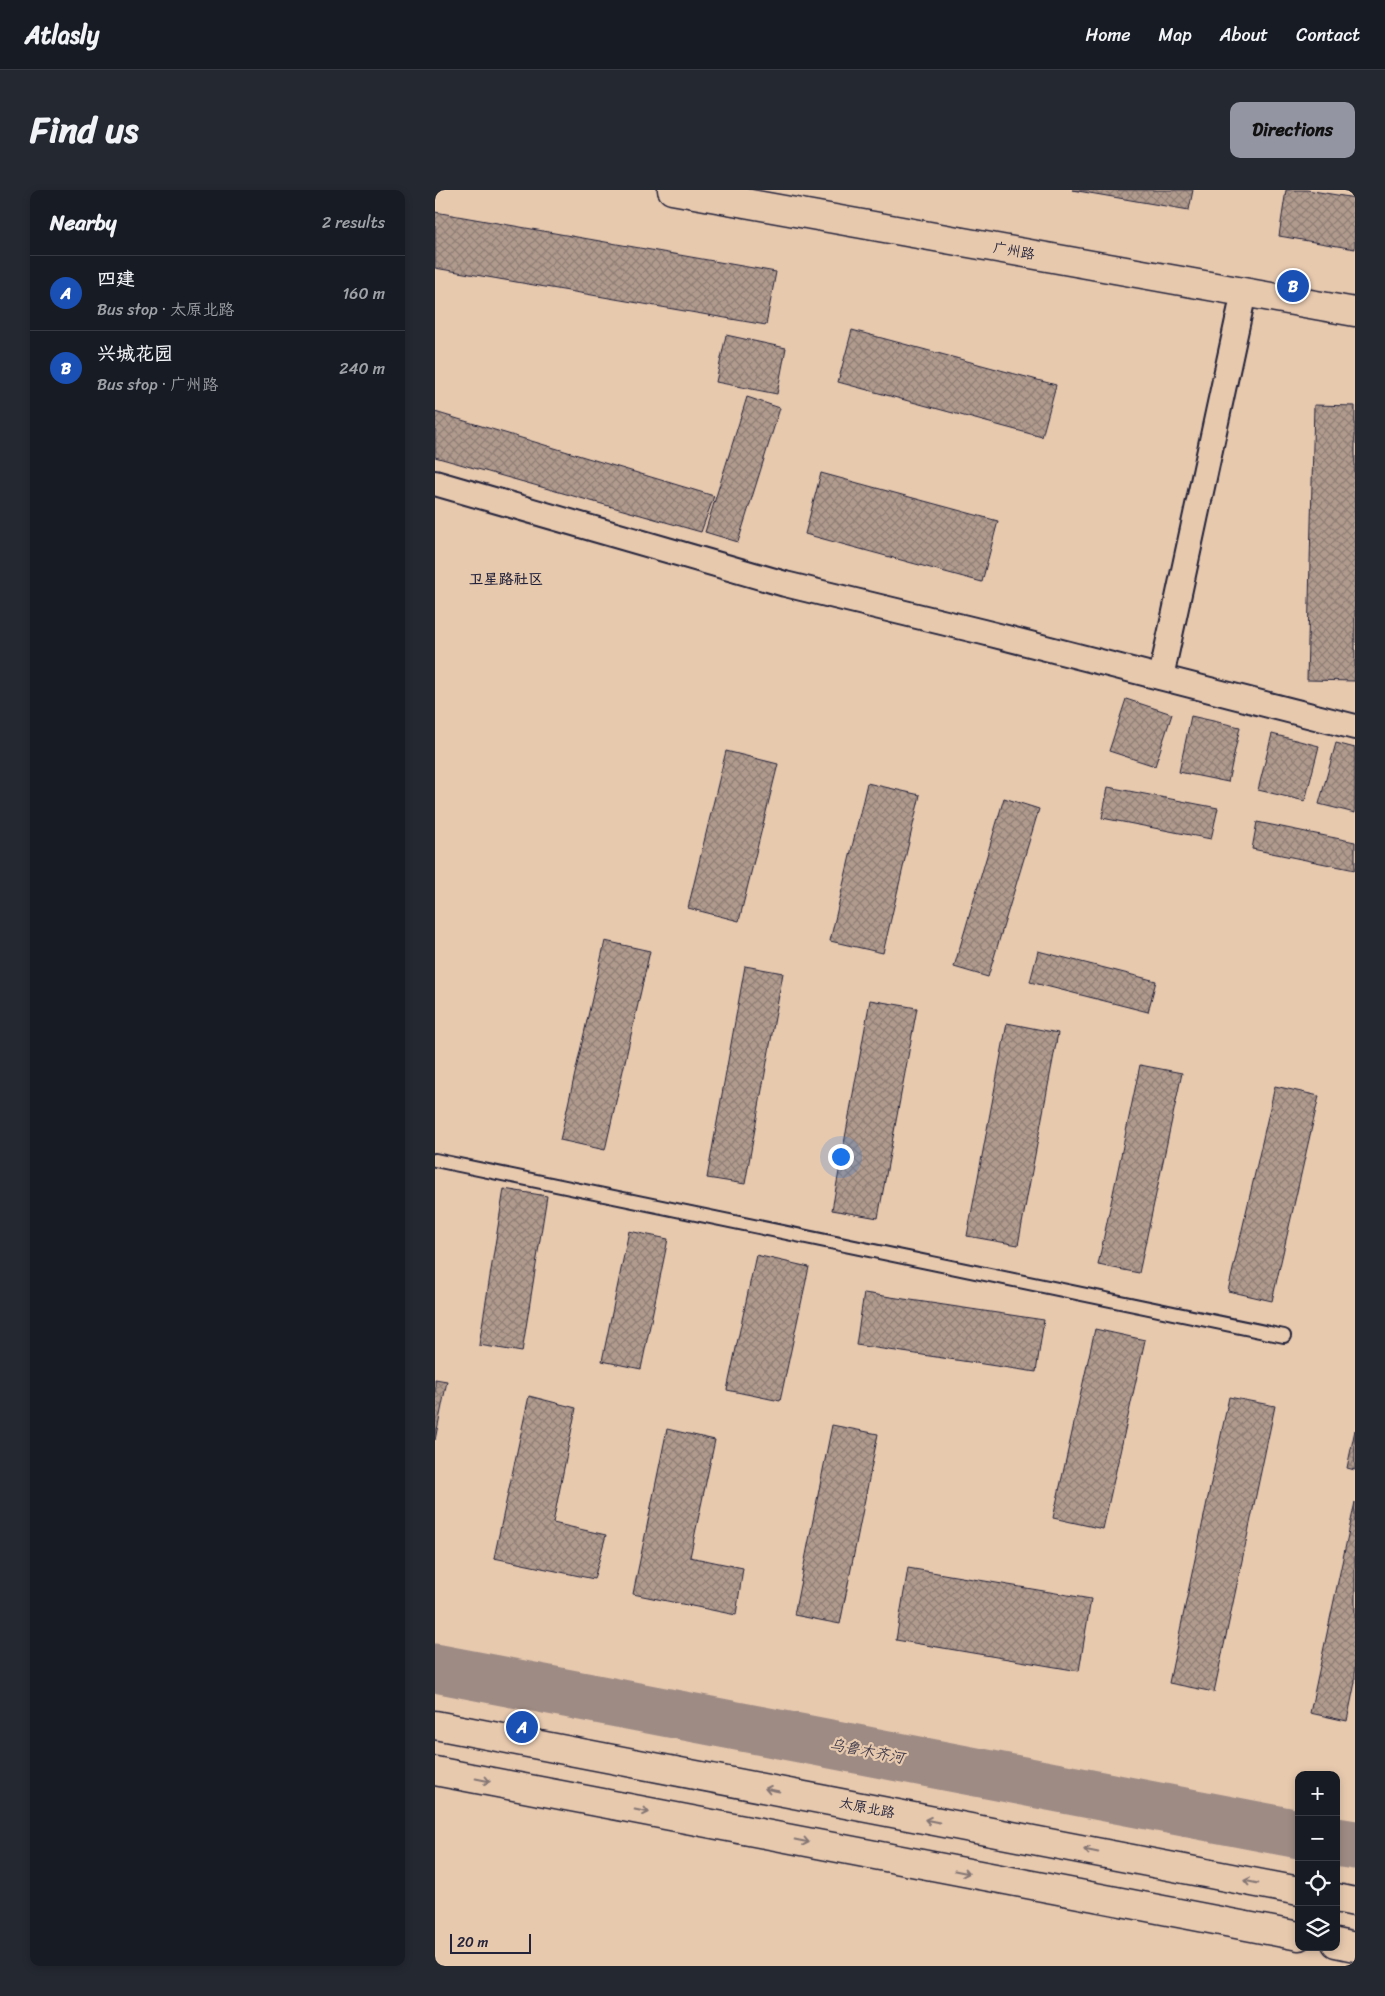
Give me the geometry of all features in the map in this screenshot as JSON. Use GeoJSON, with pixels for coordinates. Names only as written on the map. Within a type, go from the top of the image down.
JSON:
{"type":"FeatureCollection","features":[{"type":"Feature","properties":{"kind":"main road","name":"广州路"},"geometry":{"type":"LineString","coordinates":[[672,190],[1355,312]]}},
{"type":"Feature","properties":{"kind":"main road","name":"太原北路"},"geometry":{"type":"LineString","coordinates":[[435,1725],[1295,1890]]}},
{"type":"Feature","properties":{"kind":"main road"},"geometry":{"type":"LineString","coordinates":[[435,1771],[1295,1935]]}},
{"type":"Feature","properties":{"kind":"main road"},"geometry":{"type":"LineString","coordinates":[[1340,1899],[1355,1902]]}},
{"type":"Feature","properties":{"kind":"main road"},"geometry":{"type":"LineString","coordinates":[[1340,1944],[1355,1947]]}},
{"type":"Feature","properties":{"kind":"street"},"geometry":{"type":"LineString","coordinates":[[1161,677],[1244,292]]}},
{"type":"Feature","properties":{"kind":"street"},"geometry":{"type":"LineString","coordinates":[[435,483],[785,584],[1355,727]]}},
{"type":"Feature","properties":{"kind":"lane"},"geometry":{"type":"LineString","coordinates":[[435,1160],[1284,1336]]}},
{"type":"Feature","properties":{"kind":"building"},"geometry":{"type":"Polygon","coordinates":[[[1072,190],[1193,190],[1189,210],[1072,190]]]}},
{"type":"Feature","properties":{"kind":"building"},"geometry":{"type":"Polygon","coordinates":[[[1286,190],[1307,190],[1355,198],[1355,249],[1279,236],[1286,190]]]}},
{"type":"Feature","properties":{"kind":"building"},"geometry":{"type":"Polygon","coordinates":[[[435,212],[776,272],[766,325],[435,268],[435,212]]]}},
{"type":"Feature","properties":{"kind":"building"},"geometry":{"type":"Polygon","coordinates":[[[852,330],[1056,385],[1042,437],[838,382],[852,330]]]}},
{"type":"Feature","properties":{"kind":"building"},"geometry":{"type":"Polygon","coordinates":[[[726,335],[786,348],[777,394],[716,382],[726,335]]]}},
{"type":"Feature","properties":{"kind":"building"},"geometry":{"type":"Polygon","coordinates":[[[747,397],[780,408],[738,542],[705,532],[747,397]]]}},
{"type":"Feature","properties":{"kind":"building"},"geometry":{"type":"Polygon","coordinates":[[[1314,405],[1355,406],[1355,681],[1307,680],[1314,405]]]}},
{"type":"Feature","properties":{"kind":"building"},"geometry":{"type":"Polygon","coordinates":[[[435,412],[714,496],[701,532],[435,457],[435,412]]]}},
{"type":"Feature","properties":{"kind":"building"},"geometry":{"type":"Polygon","coordinates":[[[821,473],[998,521],[982,582],[805,534],[821,473]]]}},
{"type":"Feature","properties":{"kind":"building"},"geometry":{"type":"Polygon","coordinates":[[[1126,699],[1172,714],[1155,766],[1109,751],[1126,699]]]}},
{"type":"Feature","properties":{"kind":"building"},"geometry":{"type":"Polygon","coordinates":[[[1191,716],[1240,727],[1228,782],[1179,772],[1191,716]]]}},
{"type":"Feature","properties":{"kind":"building"},"geometry":{"type":"Polygon","coordinates":[[[1272,734],[1319,746],[1305,801],[1258,790],[1272,734]]]}},
{"type":"Feature","properties":{"kind":"building"},"geometry":{"type":"Polygon","coordinates":[[[1336,743],[1355,748],[1355,813],[1319,804],[1336,743]]]}},
{"type":"Feature","properties":{"kind":"building"},"geometry":{"type":"Polygon","coordinates":[[[726,751],[778,764],[739,921],[688,908],[726,751]]]}},
{"type":"Feature","properties":{"kind":"building"},"geometry":{"type":"Polygon","coordinates":[[[867,783],[920,795],[883,953],[830,941],[867,783]]]}},
{"type":"Feature","properties":{"kind":"building"},"geometry":{"type":"Polygon","coordinates":[[[1108,787],[1218,808],[1211,839],[1102,818],[1108,787]]]}},
{"type":"Feature","properties":{"kind":"building"},"geometry":{"type":"Polygon","coordinates":[[[1004,798],[1039,809],[988,977],[954,967],[1004,798]]]}},
{"type":"Feature","properties":{"kind":"building"},"geometry":{"type":"Polygon","coordinates":[[[1257,822],[1355,842],[1355,870],[1252,849],[1257,822]]]}},
{"type":"Feature","properties":{"kind":"building"},"geometry":{"type":"Polygon","coordinates":[[[605,941],[650,951],[605,1150],[560,1140],[605,941]]]}},
{"type":"Feature","properties":{"kind":"building"},"geometry":{"type":"Polygon","coordinates":[[[1038,951],[1156,981],[1148,1012],[1030,982],[1038,951]]]}},
{"type":"Feature","properties":{"kind":"building"},"geometry":{"type":"Polygon","coordinates":[[[745,966],[783,973],[745,1184],[707,1178],[745,966]]]}},
{"type":"Feature","properties":{"kind":"building"},"geometry":{"type":"Polygon","coordinates":[[[870,1000],[917,1008],[878,1218],[832,1210],[870,1000]]]}},
{"type":"Feature","properties":{"kind":"building"},"geometry":{"type":"Polygon","coordinates":[[[1007,1023],[1058,1033],[1018,1245],[967,1236],[1007,1023]]]}},
{"type":"Feature","properties":{"kind":"building"},"geometry":{"type":"Polygon","coordinates":[[[1140,1065],[1182,1073],[1139,1273],[1098,1265],[1140,1065]]]}},
{"type":"Feature","properties":{"kind":"building"},"geometry":{"type":"Polygon","coordinates":[[[1275,1086],[1319,1096],[1272,1301],[1228,1291],[1275,1086]]]}},
{"type":"Feature","properties":{"kind":"building"},"geometry":{"type":"Polygon","coordinates":[[[504,1189],[547,1196],[522,1352],[479,1345],[504,1189]]]}},
{"type":"Feature","properties":{"kind":"building"},"geometry":{"type":"Polygon","coordinates":[[[629,1231],[668,1239],[641,1369],[602,1361],[629,1231]]]}},
{"type":"Feature","properties":{"kind":"building"},"geometry":{"type":"Polygon","coordinates":[[[756,1255],[809,1267],[780,1401],[727,1390],[756,1255]]]}},
{"type":"Feature","properties":{"kind":"building"},"geometry":{"type":"Polygon","coordinates":[[[864,1293],[1044,1320],[1036,1372],[856,1345],[864,1293]]]}},
{"type":"Feature","properties":{"kind":"building"},"geometry":{"type":"Polygon","coordinates":[[[1095,1329],[1145,1340],[1103,1529],[1053,1518],[1095,1329]]]}},
{"type":"Feature","properties":{"kind":"building"},"geometry":{"type":"Polygon","coordinates":[[[435,1379],[447,1381],[435,1440],[435,1379]]]}},
{"type":"Feature","properties":{"kind":"building"},"geometry":{"type":"Polygon","coordinates":[[[529,1396],[576,1408],[553,1523],[606,1535],[594,1579],[494,1558],[529,1396]]]}},
{"type":"Feature","properties":{"kind":"building"},"geometry":{"type":"Polygon","coordinates":[[[1229,1397],[1275,1406],[1214,1692],[1169,1683],[1229,1397]]]}},
{"type":"Feature","properties":{"kind":"building"},"geometry":{"type":"Polygon","coordinates":[[[832,1425],[878,1434],[840,1624],[794,1615],[832,1425]]]}},
{"type":"Feature","properties":{"kind":"building"},"geometry":{"type":"Polygon","coordinates":[[[667,1429],[715,1440],[690,1557],[743,1568],[736,1615],[633,1594],[667,1429]]]}},
{"type":"Feature","properties":{"kind":"building"},"geometry":{"type":"Polygon","coordinates":[[[1355,1430],[1355,1470],[1347,1468],[1355,1430]]]}},
{"type":"Feature","properties":{"kind":"building"},"geometry":{"type":"Polygon","coordinates":[[[1355,1502],[1355,1682],[1347,1721],[1310,1713],[1355,1502]]]}},
{"type":"Feature","properties":{"kind":"building"},"geometry":{"type":"Polygon","coordinates":[[[908,1568],[1091,1599],[1079,1671],[896,1640],[908,1568]]]}},
{"type":"Feature","properties":{"kind":"waterway","name":"乌鲁木齐河"},"geometry":{"type":"LineString","coordinates":[[435,1668],[1295,1833]]}},
{"type":"Feature","properties":{"kind":"waterway","name":"乌鲁木齐河"},"geometry":{"type":"LineString","coordinates":[[1340,1843],[1355,1845]]}},
{"type":"Feature","properties":{"kind":"place","name":"兴城花园"},"geometry":{"type":"Point","coordinates":[1293,286]}},
{"type":"Feature","properties":{"kind":"place","name":"四建"},"geometry":{"type":"Point","coordinates":[522,1727]}},
{"type":"Feature","properties":{"kind":"district","name":"卫星路社区"},"geometry":{"type":"Point","coordinates":[506,579]}}]}
